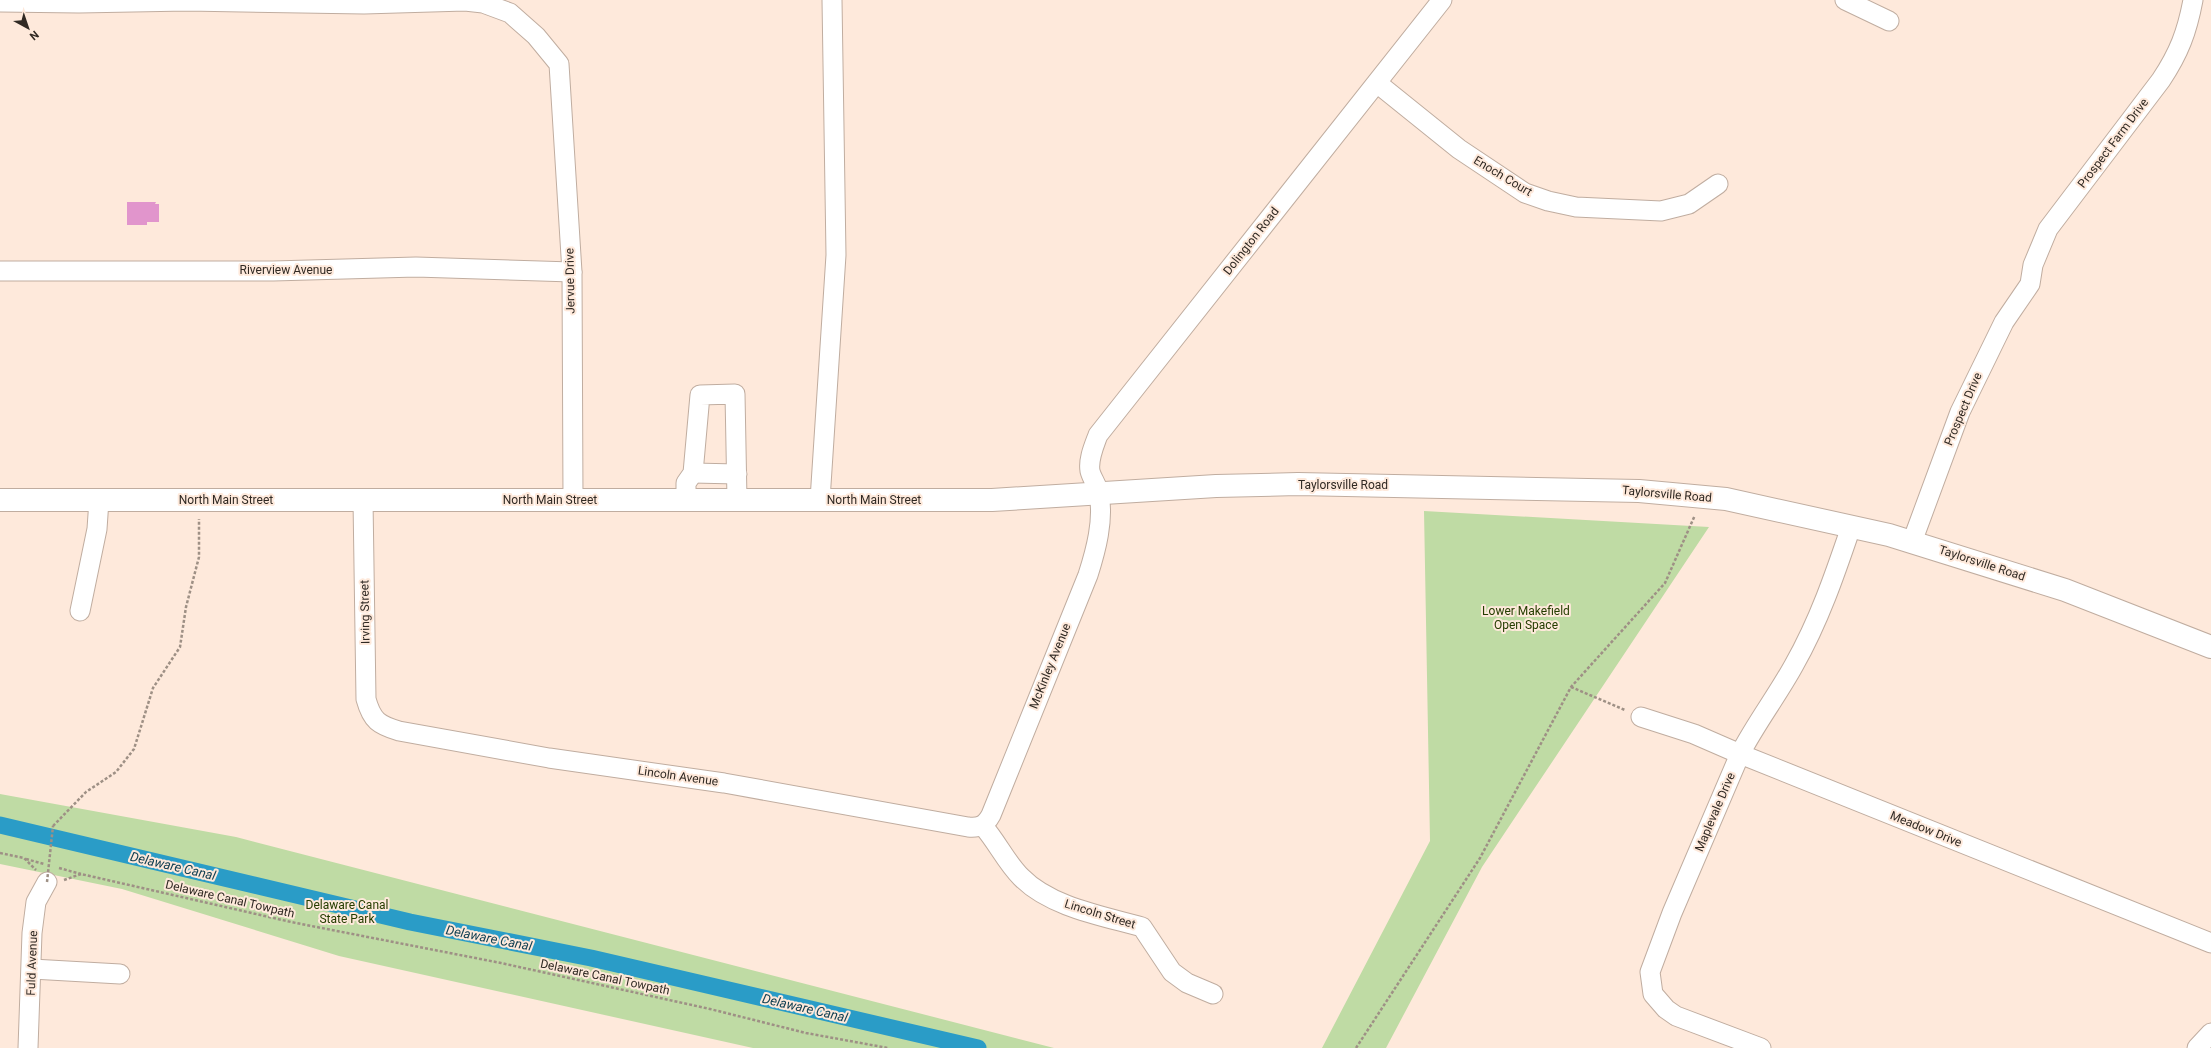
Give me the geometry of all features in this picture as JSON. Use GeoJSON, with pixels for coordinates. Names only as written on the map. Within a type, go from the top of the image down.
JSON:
{"type":"FeatureCollection","features":[{"type":"Feature","properties":{"kind":"main road","name":"Taylorsville Road"},"geometry":{"type":"LineString","coordinates":[[1099,493],[1216,486],[1361,485],[1639,490],[1703,497],[1757,505],[1912,542],[2065,590],[2211,647]]}},
{"type":"Feature","properties":{"kind":"main road","name":"North Main Street"},"geometry":{"type":"LineString","coordinates":[[0,500],[992,500],[1099,493]]}},
{"type":"Feature","properties":{"kind":"street"},"geometry":{"type":"LineString","coordinates":[[820,500],[836,255],[832,0]]}},
{"type":"Feature","properties":{"kind":"street","name":"Dolington Road"},"geometry":{"type":"LineString","coordinates":[[1099,493],[1090,470],[1091,455],[1098,435],[1442,0]]}},
{"type":"Feature","properties":{"kind":"street"},"geometry":{"type":"LineString","coordinates":[[1845,0],[1889,21]]}},
{"type":"Feature","properties":{"kind":"street","name":"Prospect Farm Drive"},"geometry":{"type":"LineString","coordinates":[[2030,284],[2033,265],[2048,229],[2161,80],[2176,57],[2185,34],[2193,0]]}},
{"type":"Feature","properties":{"kind":"street","name":"Jervue Drive"},"geometry":{"type":"LineString","coordinates":[[0,2],[79,3],[188,1],[364,4],[465,1],[483,3],[510,13],[536,36],[559,64],[572,272],[573,500]]}},
{"type":"Feature","properties":{"kind":"street","name":"Enoch Court"},"geometry":{"type":"LineString","coordinates":[[1376,83],[1459,149],[1525,193],[1548,201],[1576,207],[1660,211],[1689,204],[1718,184]]}},
{"type":"Feature","properties":{"kind":"street","name":"Riverview Avenue"},"geometry":{"type":"LineString","coordinates":[[0,271],[273,271],[416,266],[572,272]]}},
{"type":"Feature","properties":{"kind":"street","name":"Prospect Drive"},"geometry":{"type":"LineString","coordinates":[[1912,542],[1925,502],[1974,381],[2004,322],[2030,284]]}},
{"type":"Feature","properties":{"kind":"street"},"geometry":{"type":"LineString","coordinates":[[686,499],[686,483],[693,473],[700,395],[735,394],[737,500]]}},
{"type":"Feature","properties":{"kind":"street"},"geometry":{"type":"LineString","coordinates":[[693,473],[737,474]]}},
{"type":"Feature","properties":{"kind":"street","name":"McKinley Avenue"},"geometry":{"type":"LineString","coordinates":[[986,829],[1088,575],[1095,554],[1098,530],[1099,493]]}},
{"type":"Feature","properties":{"kind":"street"},"geometry":{"type":"LineString","coordinates":[[80,612],[97,529],[99,500]]}},
{"type":"Feature","properties":{"kind":"street","name":"Irving Street"},"geometry":{"type":"LineString","coordinates":[[363,500],[366,699],[370,713],[376,720]]}},
{"type":"Feature","properties":{"kind":"street","name":"Maplevale Drive"},"geometry":{"type":"LineString","coordinates":[[1760,1048],[1676,1016],[1666,1009],[1653,994],[1650,982],[1650,972],[1672,913],[1740,754],[1752,730],[1794,666],[1809,637],[1830,591],[1851,527]]}},
{"type":"Feature","properties":{"kind":"street","name":"Meadow Drive"},"geometry":{"type":"LineString","coordinates":[[1641,717],[1694,734],[1740,754],[2211,943]]}},
{"type":"Feature","properties":{"kind":"street","name":"Lincoln Avenue"},"geometry":{"type":"LineString","coordinates":[[376,720],[385,727],[399,731],[548,758],[724,783],[961,826],[986,829]]}},
{"type":"Feature","properties":{"kind":"street","name":"Lincoln Street"},"geometry":{"type":"LineString","coordinates":[[986,829],[1009,864],[1022,879],[1052,898],[1070,907],[1142,927],[1172,972],[1186,983],[1212,994]]}},
{"type":"Feature","properties":{"kind":"street","name":"Fuld Avenue"},"geometry":{"type":"LineString","coordinates":[[28,1048],[32,969],[32,933],[36,902],[49,879]]}},
{"type":"Feature","properties":{"kind":"street"},"geometry":{"type":"LineString","coordinates":[[32,969],[120,974]]}},
{"type":"Feature","properties":{"kind":"street"},"geometry":{"type":"LineString","coordinates":[[2197,1048],[2211,1032]]}},
{"type":"Feature","properties":{"kind":"path"},"geometry":{"type":"LineString","coordinates":[[1356,1048],[1480,858],[1571,687],[1665,583],[1703,497]]}},
{"type":"Feature","properties":{"kind":"path"},"geometry":{"type":"LineString","coordinates":[[49,879],[53,826],[86,792],[116,772],[134,749],[153,688],[180,647],[186,607],[199,557],[200,500]]}},
{"type":"Feature","properties":{"kind":"path"},"geometry":{"type":"LineString","coordinates":[[1571,687],[1641,717]]}},
{"type":"Feature","properties":{"kind":"path"},"geometry":{"type":"LineString","coordinates":[[0,853],[24,858],[49,879]]}},
{"type":"Feature","properties":{"kind":"path","name":"Delaware Canal Towpath"},"geometry":{"type":"LineString","coordinates":[[49,879],[81,874],[291,922],[508,965],[710,1009],[806,1033],[888,1048]]}},
{"type":"Feature","properties":{"kind":"green space","name":"Lower Makefield Open Space"},"geometry":{"type":"Polygon","coordinates":[[[1424,511],[1709,527],[1482,867],[1386,1048],[1322,1048],[1430,841],[1424,511]]]}},
{"type":"Feature","properties":{"kind":"green space","name":"Delaware Canal State Park"},"geometry":{"type":"Polygon","coordinates":[[[0,794],[236,837],[1054,1048],[753,1048],[339,956],[122,889],[0,864],[0,794]]]}},
{"type":"Feature","properties":{"kind":"building"},"geometry":{"type":"Polygon","coordinates":[[[127,202],[156,202],[155,204],[159,204],[159,222],[147,222],[147,225],[127,225],[127,202]]]}},
{"type":"Feature","properties":{"kind":"waterway","name":"Delaware Canal"},"geometry":{"type":"LineString","coordinates":[[0,825],[410,922],[591,958],[978,1048]]}}]}
